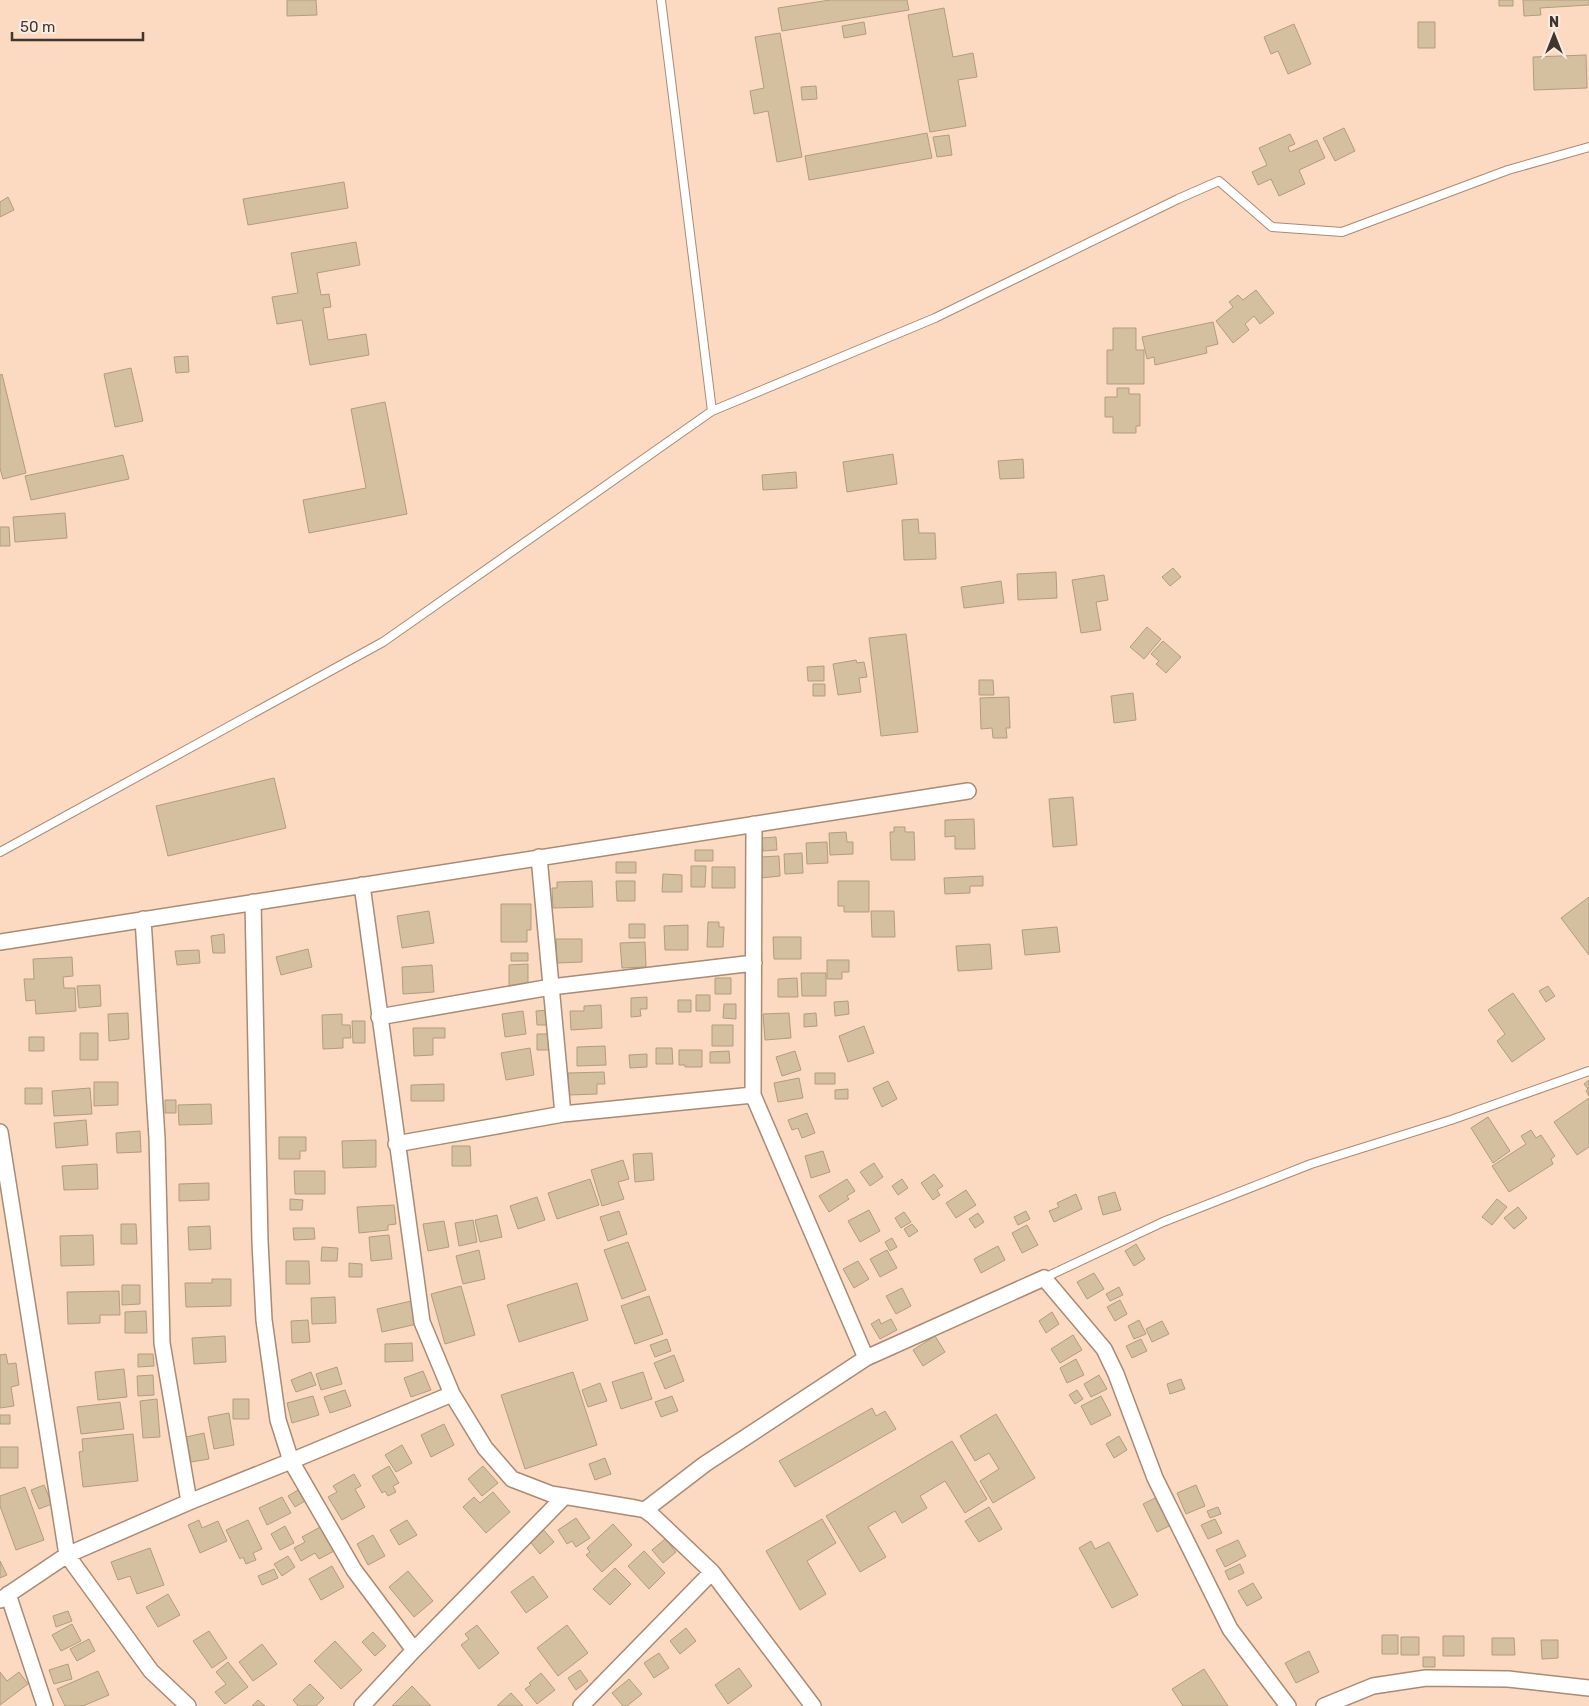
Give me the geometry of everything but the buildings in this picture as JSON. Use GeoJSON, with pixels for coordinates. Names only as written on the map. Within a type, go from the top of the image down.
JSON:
{"type":"FeatureCollection","features":[{"type":"Feature","properties":{"kind":"street"},"geometry":{"type":"LineString","coordinates":[[0,942],[968,791]]}},
{"type":"Feature","properties":{"kind":"street"},"geometry":{"type":"LineString","coordinates":[[754,824],[753,1095],[866,1358]]}},
{"type":"Feature","properties":{"kind":"street"},"geometry":{"type":"LineString","coordinates":[[539,857],[563,1114]]}},
{"type":"Feature","properties":{"kind":"street"},"geometry":{"type":"LineString","coordinates":[[362,885],[396,1144],[422,1322],[452,1394],[485,1448],[512,1479],[551,1494],[645,1510],[653,1516],[712,1572],[813,1706]]}},
{"type":"Feature","properties":{"kind":"street"},"geometry":{"type":"LineString","coordinates":[[253,902],[260,1242],[264,1320],[278,1420],[291,1462],[354,1570],[414,1650]]}},
{"type":"Feature","properties":{"kind":"street"},"geometry":{"type":"LineString","coordinates":[[143,919],[157,1138],[162,1343],[189,1502]]}},
{"type":"Feature","properties":{"kind":"street"},"geometry":{"type":"LineString","coordinates":[[379,1017],[551,987],[754,963]]}},
{"type":"Feature","properties":{"kind":"street"},"geometry":{"type":"LineString","coordinates":[[396,1144],[563,1114],[753,1095]]}},
{"type":"Feature","properties":{"kind":"street"},"geometry":{"type":"LineString","coordinates":[[0,1132],[2,1157],[67,1555],[151,1671],[188,1706]]}},
{"type":"Feature","properties":{"kind":"street"},"geometry":{"type":"LineString","coordinates":[[645,1510],[705,1464],[866,1358],[1044,1278],[1104,1349],[1116,1374],[1155,1478],[1230,1630],[1288,1706]]}},
{"type":"Feature","properties":{"kind":"street"},"geometry":{"type":"LineString","coordinates":[[44,1706],[4,1597],[67,1555],[189,1502],[291,1462],[452,1394]]}},
{"type":"Feature","properties":{"kind":"street"},"geometry":{"type":"LineString","coordinates":[[362,1706],[414,1650],[565,1496]]}},
{"type":"Feature","properties":{"kind":"street"},"geometry":{"type":"LineString","coordinates":[[582,1706],[712,1572]]}},
{"type":"Feature","properties":{"kind":"street"},"geometry":{"type":"LineString","coordinates":[[1324,1706],[1373,1686],[1426,1678],[1508,1679],[1589,1688]]}},
{"type":"Feature","properties":{"kind":"lane"},"geometry":{"type":"LineString","coordinates":[[661,0],[712,411]]}},
{"type":"Feature","properties":{"kind":"lane"},"geometry":{"type":"LineString","coordinates":[[0,852],[383,642],[712,411],[935,318],[1219,180],[1272,227],[1342,232],[1508,170],[1589,147]]}},
{"type":"Feature","properties":{"kind":"lane"},"geometry":{"type":"LineString","coordinates":[[1044,1278],[1163,1222],[1311,1164],[1451,1120],[1589,1071]]}}]}
